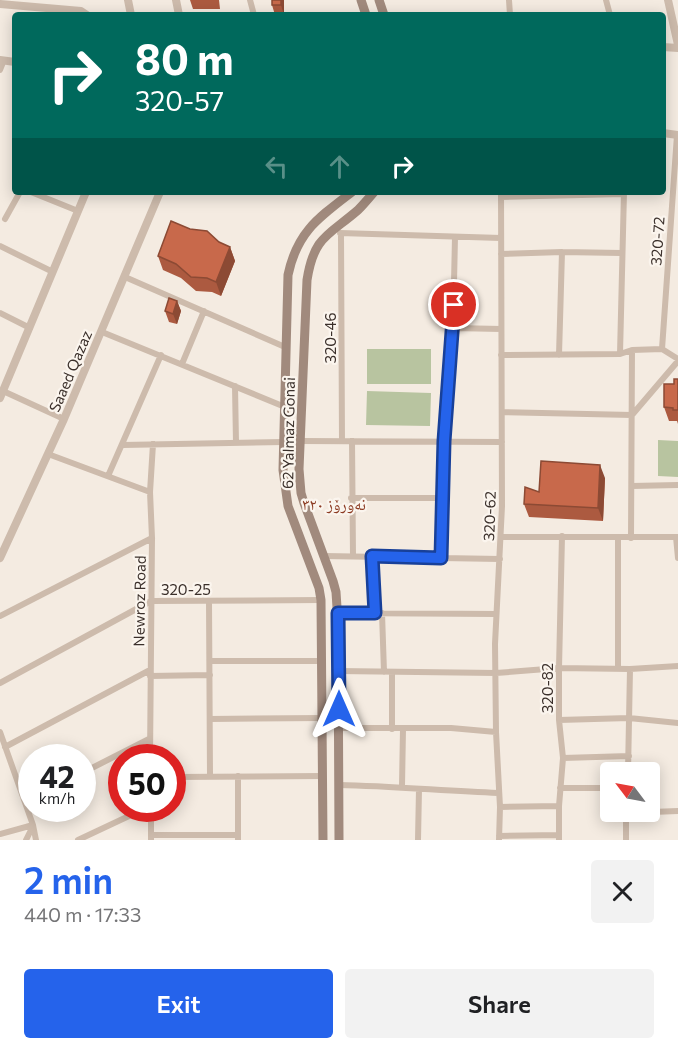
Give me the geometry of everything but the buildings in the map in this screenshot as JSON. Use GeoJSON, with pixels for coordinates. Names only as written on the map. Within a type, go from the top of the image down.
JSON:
{"type":"FeatureCollection","features":[{"type":"Feature","properties":{"kind":"main road","name":"62 Yalmaz Gonai"},"geometry":{"type":"LineString","coordinates":[[323,840],[321,600],[319,588],[288,506],[283,470],[285,347],[288,275],[295,249],[307,229],[348,195]]}},
{"type":"Feature","properties":{"kind":"main road","name":"62 Yalmaz Gonai"},"geometry":{"type":"LineString","coordinates":[[339,840],[336,591],[301,493],[300,441],[309,268],[322,238],[338,231],[371,195]]}},
{"type":"Feature","properties":{"kind":"main road"},"geometry":{"type":"LineString","coordinates":[[300,538],[315,531]]}},
{"type":"Feature","properties":{"kind":"street"},"geometry":{"type":"LineString","coordinates":[[668,0],[678,47]]}},
{"type":"Feature","properties":{"kind":"street"},"geometry":{"type":"LineString","coordinates":[[0,4],[44,4],[82,12]]}},
{"type":"Feature","properties":{"kind":"street"},"geometry":{"type":"LineString","coordinates":[[0,70],[2,60]]}},
{"type":"Feature","properties":{"kind":"street","name":"320-72"},"geometry":{"type":"LineString","coordinates":[[662,349],[677,135]]}},
{"type":"Feature","properties":{"kind":"street"},"geometry":{"type":"LineString","coordinates":[[5,219],[18,195]]}},
{"type":"Feature","properties":{"kind":"street"},"geometry":{"type":"LineString","coordinates":[[38,195],[78,211]]}},
{"type":"Feature","properties":{"kind":"street"},"geometry":{"type":"LineString","coordinates":[[64,419],[2,395],[85,195]]}},
{"type":"Feature","properties":{"kind":"street","name":"Saaed Qazaz"},"geometry":{"type":"LineString","coordinates":[[0,558],[64,419],[159,195]]}},
{"type":"Feature","properties":{"kind":"street"},"geometry":{"type":"LineString","coordinates":[[339,201],[342,195]]}},
{"type":"Feature","properties":{"kind":"street","name":"320-62"},"geometry":{"type":"LineString","coordinates":[[499,838],[496,614],[501,537],[501,195]]}},
{"type":"Feature","properties":{"kind":"street"},"geometry":{"type":"LineString","coordinates":[[620,354],[623,195]]}},
{"type":"Feature","properties":{"kind":"street"},"geometry":{"type":"LineString","coordinates":[[338,231],[501,238]]}},
{"type":"Feature","properties":{"kind":"street","name":"320-46"},"geometry":{"type":"LineString","coordinates":[[338,231],[342,441]]}},
{"type":"Feature","properties":{"kind":"street"},"geometry":{"type":"LineString","coordinates":[[441,558],[444,441],[453,328],[455,237]]}},
{"type":"Feature","properties":{"kind":"street"},"geometry":{"type":"LineString","coordinates":[[0,246],[53,272]]}},
{"type":"Feature","properties":{"kind":"street"},"geometry":{"type":"LineString","coordinates":[[559,355],[562,252]]}},
{"type":"Feature","properties":{"kind":"street"},"geometry":{"type":"LineString","coordinates":[[501,254],[621,253]]}},
{"type":"Feature","properties":{"kind":"street"},"geometry":{"type":"LineString","coordinates":[[125,278],[285,347]]}},
{"type":"Feature","properties":{"kind":"street"},"geometry":{"type":"LineString","coordinates":[[182,364],[204,311]]}},
{"type":"Feature","properties":{"kind":"street"},"geometry":{"type":"LineString","coordinates":[[0,313],[30,328]]}},
{"type":"Feature","properties":{"kind":"street"},"geometry":{"type":"LineString","coordinates":[[453,328],[501,328]]}},
{"type":"Feature","properties":{"kind":"street"},"geometry":{"type":"LineString","coordinates":[[102,332],[285,407]]}},
{"type":"Feature","properties":{"kind":"street"},"geometry":{"type":"LineString","coordinates":[[501,355],[620,354],[632,350],[662,349],[678,360],[632,415]]}},
{"type":"Feature","properties":{"kind":"street"},"geometry":{"type":"LineString","coordinates":[[631,538],[632,350]]}},
{"type":"Feature","properties":{"kind":"street"},"geometry":{"type":"LineString","coordinates":[[108,476],[161,355]]}},
{"type":"Feature","properties":{"kind":"street"},"geometry":{"type":"LineString","coordinates":[[235,386],[236,443]]}},
{"type":"Feature","properties":{"kind":"street"},"geometry":{"type":"LineString","coordinates":[[501,412],[632,415]]}},
{"type":"Feature","properties":{"kind":"street"},"geometry":{"type":"LineString","coordinates":[[300,441],[502,442]]}},
{"type":"Feature","properties":{"kind":"street"},"geometry":{"type":"LineString","coordinates":[[352,441],[353,556]]}},
{"type":"Feature","properties":{"kind":"street"},"geometry":{"type":"LineString","coordinates":[[123,446],[283,442]]}},
{"type":"Feature","properties":{"kind":"street","name":"Newroz Road"},"geometry":{"type":"LineString","coordinates":[[149,744],[152,538],[150,492],[153,444]]}},
{"type":"Feature","properties":{"kind":"street"},"geometry":{"type":"LineString","coordinates":[[48,454],[150,492]]}},
{"type":"Feature","properties":{"kind":"street"},"geometry":{"type":"LineString","coordinates":[[632,486],[678,485]]}},
{"type":"Feature","properties":{"kind":"street"},"geometry":{"type":"LineString","coordinates":[[351,498],[442,498]]}},
{"type":"Feature","properties":{"kind":"street","name":"320-82"},"geometry":{"type":"LineString","coordinates":[[560,838],[559,806],[563,758],[559,720],[562,536]]}},
{"type":"Feature","properties":{"kind":"street"},"geometry":{"type":"LineString","coordinates":[[501,537],[677,537],[678,558]]}},
{"type":"Feature","properties":{"kind":"street"},"geometry":{"type":"LineString","coordinates":[[0,616],[152,538]]}},
{"type":"Feature","properties":{"kind":"street"},"geometry":{"type":"LineString","coordinates":[[618,538],[618,669]]}},
{"type":"Feature","properties":{"kind":"street"},"geometry":{"type":"LineString","coordinates":[[324,556],[500,559]]}},
{"type":"Feature","properties":{"kind":"street"},"geometry":{"type":"LineString","coordinates":[[372,556],[384,672]]}},
{"type":"Feature","properties":{"kind":"street","name":"320-25"},"geometry":{"type":"LineString","coordinates":[[0,682],[151,601],[321,600]]}},
{"type":"Feature","properties":{"kind":"street"},"geometry":{"type":"LineString","coordinates":[[209,601],[210,776]]}},
{"type":"Feature","properties":{"kind":"street"},"geometry":{"type":"LineString","coordinates":[[338,613],[496,614]]}},
{"type":"Feature","properties":{"kind":"street"},"geometry":{"type":"LineString","coordinates":[[210,661],[323,661]]}},
{"type":"Feature","properties":{"kind":"street"},"geometry":{"type":"LineString","coordinates":[[338,671],[496,673],[559,668],[630,669],[678,666]]}},
{"type":"Feature","properties":{"kind":"street"},"geometry":{"type":"LineString","coordinates":[[629,762],[630,669]]}},
{"type":"Feature","properties":{"kind":"street"},"geometry":{"type":"LineString","coordinates":[[392,672],[392,729]]}},
{"type":"Feature","properties":{"kind":"street"},"geometry":{"type":"LineString","coordinates":[[5,747],[150,673],[210,675]]}},
{"type":"Feature","properties":{"kind":"street"},"geometry":{"type":"LineString","coordinates":[[210,719],[323,718]]}},
{"type":"Feature","properties":{"kind":"street"},"geometry":{"type":"LineString","coordinates":[[559,720],[629,718],[678,723]]}},
{"type":"Feature","properties":{"kind":"street"},"geometry":{"type":"LineString","coordinates":[[339,728],[451,728],[496,732]]}},
{"type":"Feature","properties":{"kind":"street"},"geometry":{"type":"LineString","coordinates":[[402,786],[403,729]]}},
{"type":"Feature","properties":{"kind":"street"},"geometry":{"type":"LineString","coordinates":[[0,732],[18,783]]}},
{"type":"Feature","properties":{"kind":"street"},"geometry":{"type":"LineString","coordinates":[[96,766],[149,739]]}},
{"type":"Feature","properties":{"kind":"street"},"geometry":{"type":"LineString","coordinates":[[563,758],[629,756]]}},
{"type":"Feature","properties":{"kind":"street"},"geometry":{"type":"LineString","coordinates":[[151,822],[151,838],[238,837],[238,776]]}},
{"type":"Feature","properties":{"kind":"street"},"geometry":{"type":"LineString","coordinates":[[186,777],[323,776]]}},
{"type":"Feature","properties":{"kind":"street"},"geometry":{"type":"LineString","coordinates":[[339,785],[402,786],[498,793]]}},
{"type":"Feature","properties":{"kind":"street"},"geometry":{"type":"LineString","coordinates":[[560,788],[600,788]]}},
{"type":"Feature","properties":{"kind":"street"},"geometry":{"type":"LineString","coordinates":[[418,840],[419,789]]}},
{"type":"Feature","properties":{"kind":"street"},"geometry":{"type":"LineString","coordinates":[[500,807],[559,806]]}},
{"type":"Feature","properties":{"kind":"street"},"geometry":{"type":"LineString","coordinates":[[660,811],[678,811]]}},
{"type":"Feature","properties":{"kind":"street"},"geometry":{"type":"LineString","coordinates":[[32,822],[36,840]]}},
{"type":"Feature","properties":{"kind":"street"},"geometry":{"type":"LineString","coordinates":[[78,840],[116,822]]}},
{"type":"Feature","properties":{"kind":"street"},"geometry":{"type":"LineString","coordinates":[[626,822],[626,840]]}},
{"type":"Feature","properties":{"kind":"street"},"geometry":{"type":"LineString","coordinates":[[0,834],[33,825]]}},
{"type":"Feature","properties":{"kind":"street"},"geometry":{"type":"LineString","coordinates":[[26,840],[33,825]]}},
{"type":"Feature","properties":{"kind":"street"},"geometry":{"type":"LineString","coordinates":[[499,838],[560,838]]}},
{"type":"Feature","properties":{"kind":"green space"},"geometry":{"type":"Polygon","coordinates":[[[367,349],[431,349],[431,384],[367,384],[367,349]]]}},
{"type":"Feature","properties":{"kind":"green space"},"geometry":{"type":"Polygon","coordinates":[[[367,391],[431,393],[430,426],[366,425],[367,391]]]}},
{"type":"Feature","properties":{"kind":"green space"},"geometry":{"type":"Polygon","coordinates":[[[658,440],[678,441],[678,477],[658,476],[658,440]]]}},
{"type":"Feature","properties":{"kind":"district","name":"نەورۆز ٣٢٠"},"geometry":{"type":"Point","coordinates":[334,503]}},
{"type":"Feature","properties":{"kind":"route"},"geometry":{"type":"LineString","coordinates":[[339,709],[338,613],[375,613],[372,556],[441,558],[444,441],[454,305]]}}]}
